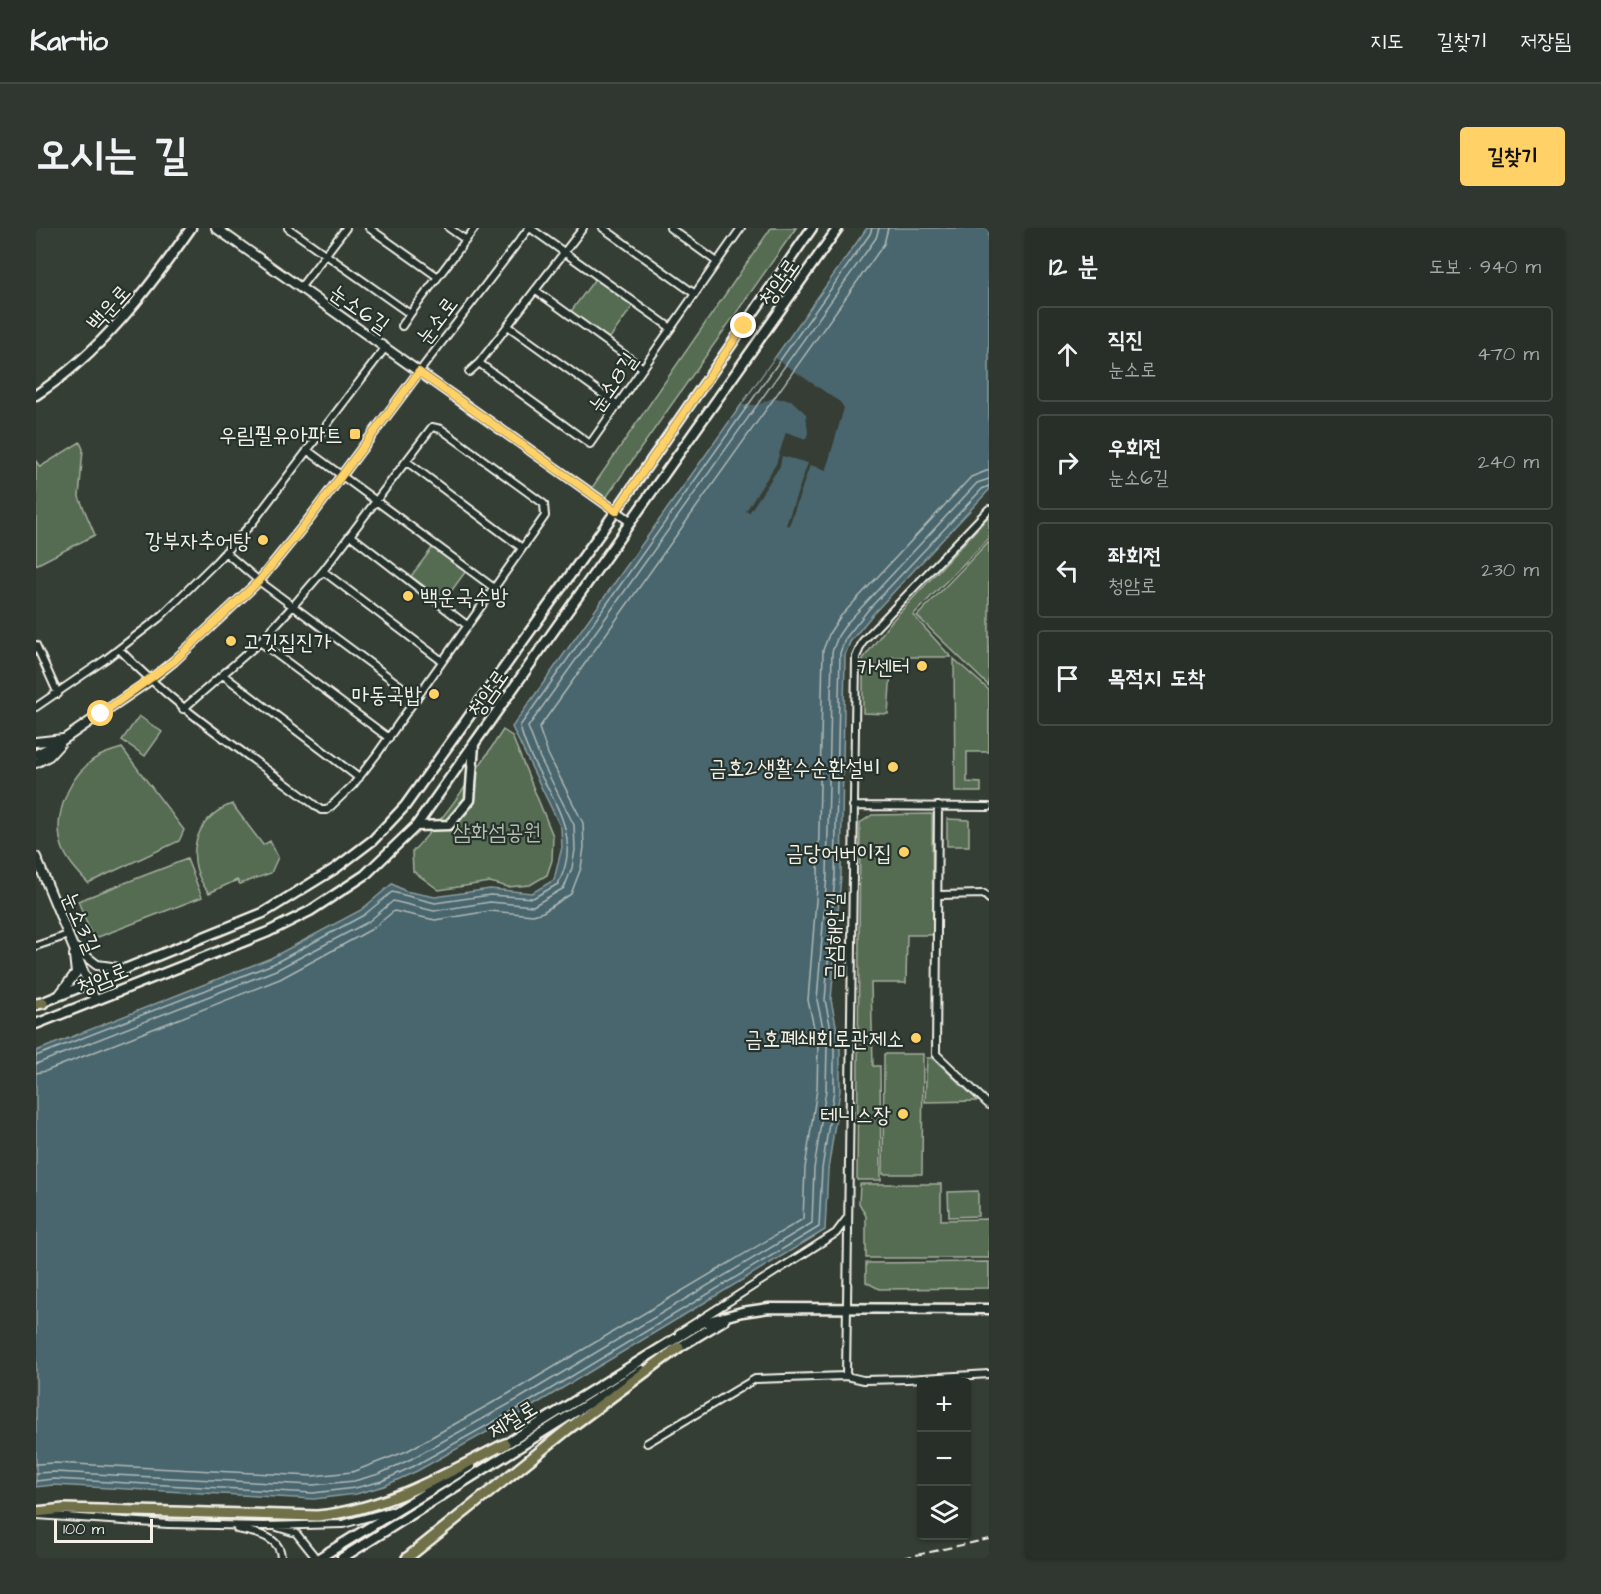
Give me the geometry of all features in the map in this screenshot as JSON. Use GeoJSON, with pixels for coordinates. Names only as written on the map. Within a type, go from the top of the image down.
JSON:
{"type":"FeatureCollection","features":[{"type":"Feature","properties":{"kind":"highway"},"geometry":{"type":"LineString","coordinates":[[406,1558],[568,1429],[679,1347]]}},
{"type":"Feature","properties":{"kind":"highway"},"geometry":{"type":"LineString","coordinates":[[36,1513],[64,1509],[317,1516],[346,1514],[389,1500],[505,1444]]}},
{"type":"Feature","properties":{"kind":"main road","name":"백운로"},"geometry":{"type":"LineString","coordinates":[[36,395],[56,382],[102,341],[149,288],[191,228]]}},
{"type":"Feature","properties":{"kind":"main road","name":"청암로"},"geometry":{"type":"LineString","coordinates":[[38,1004],[263,913],[305,890],[373,840],[405,806],[616,511],[812,228]]}},
{"type":"Feature","properties":{"kind":"main road","name":"청암로"},"geometry":{"type":"LineString","coordinates":[[36,1024],[268,932],[310,911],[365,875],[416,826],[838,228]]}},
{"type":"Feature","properties":{"kind":"main road"},"geometry":{"type":"LineString","coordinates":[[416,826],[450,825],[470,800],[474,742]]}},
{"type":"Feature","properties":{"kind":"main road","name":"제철로"},"geometry":{"type":"LineString","coordinates":[[318,1558],[701,1323],[756,1309],[989,1309]]}},
{"type":"Feature","properties":{"kind":"main road","name":"제철로"},"geometry":{"type":"LineString","coordinates":[[342,1558],[726,1318]]}},
{"type":"Feature","properties":{"kind":"street","name":"눈소6길"},"geometry":{"type":"LineString","coordinates":[[216,228],[630,521]]}},
{"type":"Feature","properties":{"kind":"street"},"geometry":{"type":"LineString","coordinates":[[288,228],[410,314]]}},
{"type":"Feature","properties":{"kind":"street"},"geometry":{"type":"LineString","coordinates":[[300,288],[346,228]]}},
{"type":"Feature","properties":{"kind":"street"},"geometry":{"type":"LineString","coordinates":[[369,228],[438,277]]}},
{"type":"Feature","properties":{"kind":"street"},"geometry":{"type":"LineString","coordinates":[[448,228],[466,240]]}},
{"type":"Feature","properties":{"kind":"street"},"geometry":{"type":"LineString","coordinates":[[402,326],[475,228]]}},
{"type":"Feature","properties":{"kind":"street"},"geometry":{"type":"LineString","coordinates":[[530,228],[671,328]]}},
{"type":"Feature","properties":{"kind":"street","name":"눈소로"},"geometry":{"type":"LineString","coordinates":[[36,754],[65,739],[149,681],[174,661],[259,581],[342,476],[530,228]]}},
{"type":"Feature","properties":{"kind":"street"},"geometry":{"type":"LineString","coordinates":[[469,372],[479,363],[583,228]]}},
{"type":"Feature","properties":{"kind":"street"},"geometry":{"type":"LineString","coordinates":[[603,228],[695,294]]}},
{"type":"Feature","properties":{"kind":"street"},"geometry":{"type":"LineString","coordinates":[[670,228],[717,262]]}},
{"type":"Feature","properties":{"kind":"street","name":"눈소8길"},"geometry":{"type":"LineString","coordinates":[[479,363],[590,444],[740,228]]}},
{"type":"Feature","properties":{"kind":"street"},"geometry":{"type":"LineString","coordinates":[[535,290],[643,368]]}},
{"type":"Feature","properties":{"kind":"street"},"geometry":{"type":"LineString","coordinates":[[508,326],[618,405]]}},
{"type":"Feature","properties":{"kind":"street"},"geometry":{"type":"LineString","coordinates":[[36,707],[58,694],[159,618],[225,552],[253,522],[385,348]]}},
{"type":"Feature","properties":{"kind":"street"},"geometry":{"type":"LineString","coordinates":[[118,649],[149,681],[183,709],[321,810],[334,804],[359,778],[389,738],[544,516],[543,504],[438,428],[428,432],[324,571],[260,642],[183,709]]}},
{"type":"Feature","properties":{"kind":"street"},"geometry":{"type":"LineString","coordinates":[[306,450],[494,588]]}},
{"type":"Feature","properties":{"kind":"street"},"geometry":{"type":"LineString","coordinates":[[406,461],[522,548]]}},
{"type":"Feature","properties":{"kind":"street","name":"금섬해안길"},"geometry":{"type":"LineString","coordinates":[[846,1376],[856,657],[863,641],[989,509]]}},
{"type":"Feature","properties":{"kind":"street"},"geometry":{"type":"LineString","coordinates":[[350,535],[468,626]]}},
{"type":"Feature","properties":{"kind":"street"},"geometry":{"type":"LineString","coordinates":[[225,552],[259,581],[417,698]]}},
{"type":"Feature","properties":{"kind":"street"},"geometry":{"type":"LineString","coordinates":[[324,571],[442,661]]}},
{"type":"Feature","properties":{"kind":"street"},"geometry":{"type":"LineString","coordinates":[[260,642],[389,738]]}},
{"type":"Feature","properties":{"kind":"street"},"geometry":{"type":"LineString","coordinates":[[36,645],[58,694]]}},
{"type":"Feature","properties":{"kind":"street"},"geometry":{"type":"LineString","coordinates":[[223,675],[359,778]]}},
{"type":"Feature","properties":{"kind":"street"},"geometry":{"type":"LineString","coordinates":[[36,742],[65,739]]}},
{"type":"Feature","properties":{"kind":"street"},"geometry":{"type":"LineString","coordinates":[[36,763],[50,756],[65,739]]}},
{"type":"Feature","properties":{"kind":"street"},"geometry":{"type":"LineString","coordinates":[[853,806],[989,807]]}},
{"type":"Feature","properties":{"kind":"street"},"geometry":{"type":"LineString","coordinates":[[938,806],[936,1054],[989,1105]]}},
{"type":"Feature","properties":{"kind":"street","name":"눈소3길"},"geometry":{"type":"LineString","coordinates":[[36,858],[95,1000]]}},
{"type":"Feature","properties":{"kind":"street"},"geometry":{"type":"LineString","coordinates":[[939,895],[984,894],[989,899]]}},
{"type":"Feature","properties":{"kind":"street"},"geometry":{"type":"LineString","coordinates":[[37,944],[68,935]]}},
{"type":"Feature","properties":{"kind":"street"},"geometry":{"type":"LineString","coordinates":[[74,947],[97,965],[128,969]]}},
{"type":"Feature","properties":{"kind":"street"},"geometry":{"type":"LineString","coordinates":[[58,997],[72,982],[76,973],[74,947]]}},
{"type":"Feature","properties":{"kind":"street"},"geometry":{"type":"LineString","coordinates":[[653,1353],[690,1324],[836,1233],[848,1217]]}},
{"type":"Feature","properties":{"kind":"street"},"geometry":{"type":"LineString","coordinates":[[647,1443],[754,1379],[846,1376],[863,1380],[989,1374]]}},
{"type":"Feature","properties":{"kind":"street"},"geometry":{"type":"LineString","coordinates":[[36,1513],[228,1526],[265,1526],[343,1524],[405,1506]]}},
{"type":"Feature","properties":{"kind":"street"},"geometry":{"type":"LineString","coordinates":[[228,1526],[276,1542],[281,1549],[281,1558]]}},
{"type":"Feature","properties":{"kind":"street"},"geometry":{"type":"LineString","coordinates":[[265,1526],[286,1528],[296,1533],[318,1558]]}},
{"type":"Feature","properties":{"kind":"green space"},"geometry":{"type":"Polygon","coordinates":[[[771,228],[796,228],[603,502],[589,492],[771,228]]]}},
{"type":"Feature","properties":{"kind":"green space"},"geometry":{"type":"Polygon","coordinates":[[[597,276],[635,303],[607,342],[569,314],[597,276]]]}},
{"type":"Feature","properties":{"kind":"green space"},"geometry":{"type":"Polygon","coordinates":[[[80,442],[83,449],[79,497],[95,535],[36,565],[36,461],[40,467],[80,442]]]}},
{"type":"Feature","properties":{"kind":"green space"},"geometry":{"type":"Polygon","coordinates":[[[989,516],[989,538],[913,615],[951,657],[892,657],[888,714],[863,713],[863,659],[890,623],[989,516]]]}},
{"type":"Feature","properties":{"kind":"green space"},"geometry":{"type":"Polygon","coordinates":[[[989,541],[989,686],[917,616],[989,541]]]}},
{"type":"Feature","properties":{"kind":"green space"},"geometry":{"type":"Polygon","coordinates":[[[433,547],[466,571],[444,601],[411,576],[433,547]]]}},
{"type":"Feature","properties":{"kind":"green space"},"geometry":{"type":"Polygon","coordinates":[[[954,659],[989,690],[989,752],[967,752],[967,782],[981,783],[981,792],[955,792],[954,659]]]}},
{"type":"Feature","properties":{"kind":"green space"},"geometry":{"type":"Polygon","coordinates":[[[139,716],[162,732],[145,756],[122,740],[139,716]]]}},
{"type":"Feature","properties":{"kind":"green space","name":"삼화섬공원"},"geometry":{"type":"Polygon","coordinates":[[[503,730],[512,736],[553,836],[552,860],[547,875],[530,885],[508,887],[490,882],[439,890],[413,871],[412,852],[449,809],[503,730]]]}},
{"type":"Feature","properties":{"kind":"green space"},"geometry":{"type":"Polygon","coordinates":[[[122,748],[184,830],[179,841],[88,883],[71,863],[63,849],[59,827],[63,803],[73,781],[88,764],[100,756],[122,748]]]}},
{"type":"Feature","properties":{"kind":"green space"},"geometry":{"type":"Polygon","coordinates":[[[232,804],[263,845],[270,841],[278,857],[271,873],[240,884],[237,880],[209,893],[196,868],[196,842],[208,819],[232,804]]]}},
{"type":"Feature","properties":{"kind":"green space"},"geometry":{"type":"Polygon","coordinates":[[[932,814],[933,935],[907,935],[906,983],[871,983],[873,1066],[880,1066],[881,1180],[857,1180],[860,823],[872,815],[932,814]]]}},
{"type":"Feature","properties":{"kind":"green space"},"geometry":{"type":"Polygon","coordinates":[[[947,819],[969,820],[969,846],[947,846],[947,819]]]}},
{"type":"Feature","properties":{"kind":"green space"},"geometry":{"type":"Polygon","coordinates":[[[187,859],[202,897],[93,939],[78,901],[187,859]]]}},
{"type":"Feature","properties":{"kind":"green space","name":"테니스장"},"geometry":{"type":"Polygon","coordinates":[[[884,1054],[923,1054],[922,1174],[883,1174],[884,1054]]]}},
{"type":"Feature","properties":{"kind":"green space"},"geometry":{"type":"Polygon","coordinates":[[[927,1058],[933,1058],[978,1101],[925,1102],[927,1058]]]}},
{"type":"Feature","properties":{"kind":"green space"},"geometry":{"type":"Polygon","coordinates":[[[860,1184],[941,1184],[941,1220],[989,1219],[989,1258],[866,1258],[866,1216],[859,1203],[860,1184]]]}},
{"type":"Feature","properties":{"kind":"green space"},"geometry":{"type":"Polygon","coordinates":[[[978,1191],[978,1216],[949,1217],[948,1192],[978,1191]]]}},
{"type":"Feature","properties":{"kind":"green space"},"geometry":{"type":"Polygon","coordinates":[[[989,1262],[989,1288],[879,1289],[866,1282],[866,1263],[989,1262]]]}},
{"type":"Feature","properties":{"kind":"water"},"geometry":{"type":"Polygon","coordinates":[[[867,228],[989,228],[989,490],[873,614],[850,642],[845,655],[841,875],[831,1000],[840,1045],[840,1091],[828,1170],[825,1230],[526,1410],[417,1471],[384,1486],[356,1494],[314,1499],[53,1485],[36,1487],[36,1051],[271,958],[361,910],[392,884],[405,891],[435,897],[490,889],[532,893],[554,880],[562,847],[561,828],[512,727],[867,228]]]}},
{"type":"Feature","properties":{"kind":"pier"},"geometry":{"type":"Polygon","coordinates":[[[775,358],[840,402],[844,408],[826,470],[810,465],[789,526],[786,525],[808,463],[782,456],[780,466],[749,513],[746,511],[776,464],[786,432],[806,439],[808,433],[806,414],[791,400],[772,398],[758,405],[742,405],[775,358]]]}},
{"type":"Feature","properties":{"kind":"railway"},"geometry":{"type":"LineString","coordinates":[[903,1558],[989,1539]]}},
{"type":"Feature","properties":{"kind":"place","name":"우림필유아파트"},"geometry":{"type":"Point","coordinates":[355,434]}},
{"type":"Feature","properties":{"kind":"place","name":"강부자추어탕"},"geometry":{"type":"Point","coordinates":[263,540]}},
{"type":"Feature","properties":{"kind":"place","name":"백운국수방"},"geometry":{"type":"Point","coordinates":[408,596]}},
{"type":"Feature","properties":{"kind":"place","name":"고깃집진가"},"geometry":{"type":"Point","coordinates":[231,641]}},
{"type":"Feature","properties":{"kind":"place","name":"카센터"},"geometry":{"type":"Point","coordinates":[922,666]}},
{"type":"Feature","properties":{"kind":"place","name":"마동국밥"},"geometry":{"type":"Point","coordinates":[434,694]}},
{"type":"Feature","properties":{"kind":"place","name":"금호2생활수순환설비"},"geometry":{"type":"Point","coordinates":[893,767]}},
{"type":"Feature","properties":{"kind":"place","name":"금당어버이집"},"geometry":{"type":"Point","coordinates":[904,852]}},
{"type":"Feature","properties":{"kind":"place","name":"금호폐쇄회로관제소"},"geometry":{"type":"Point","coordinates":[916,1038]}},
{"type":"Feature","properties":{"kind":"place","name":"테니스장"},"geometry":{"type":"Point","coordinates":[903,1114]}},
{"type":"Feature","properties":{"kind":"route"},"geometry":{"type":"LineString","coordinates":[[101,714],[174,661],[259,581],[285,551],[419,372],[616,511],[744,326]]}}]}
